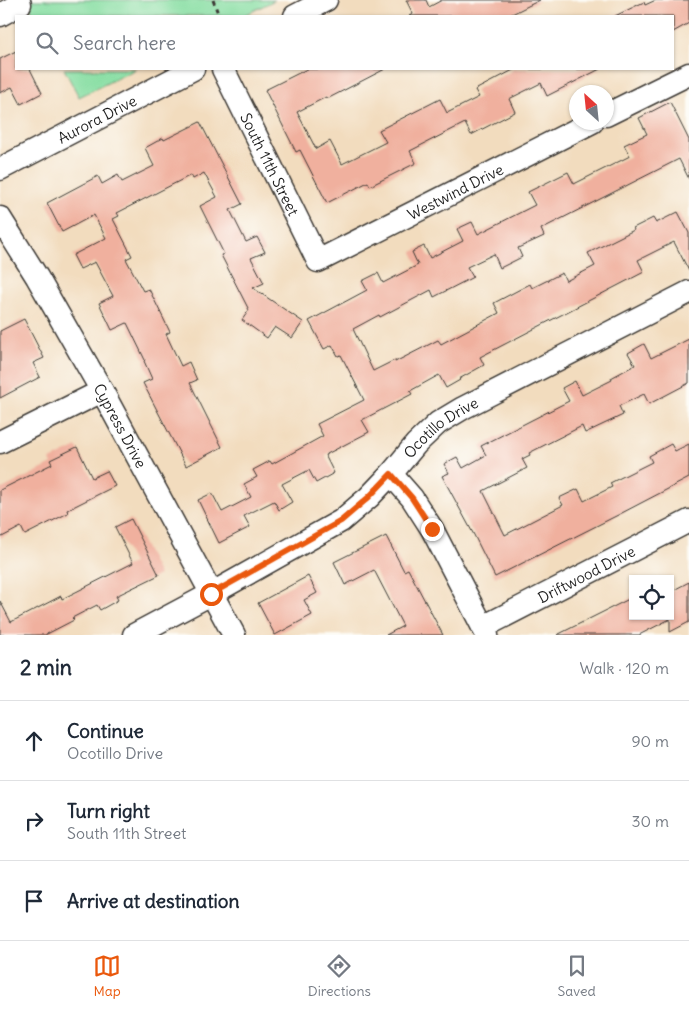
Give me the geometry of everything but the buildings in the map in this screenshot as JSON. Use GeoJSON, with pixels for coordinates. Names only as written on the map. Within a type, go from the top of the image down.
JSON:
{"type":"FeatureCollection","features":[{"type":"Feature","properties":{"kind":"street"},"geometry":{"type":"LineString","coordinates":[[0,15],[20,4],[18,0]]}},
{"type":"Feature","properties":{"kind":"street"},"geometry":{"type":"LineString","coordinates":[[297,15],[326,0]]}},
{"type":"Feature","properties":{"kind":"street","name":"Aurora Drive"},"geometry":{"type":"LineString","coordinates":[[0,169],[191,70]]}},
{"type":"Feature","properties":{"kind":"street","name":"South 11th Street"},"geometry":{"type":"LineString","coordinates":[[223,70],[318,260]]}},
{"type":"Feature","properties":{"kind":"street"},"geometry":{"type":"LineString","coordinates":[[614,111],[689,74]]}},
{"type":"Feature","properties":{"kind":"street","name":"Westwind Drive"},"geometry":{"type":"LineString","coordinates":[[318,260],[576,130]]}},
{"type":"Feature","properties":{"kind":"street","name":"Cypress Drive"},"geometry":{"type":"LineString","coordinates":[[0,218],[37,277],[102,391],[234,635]]}},
{"type":"Feature","properties":{"kind":"street","name":"Ocotillo Drive"},"geometry":{"type":"LineString","coordinates":[[134,635],[341,521],[369,497],[416,444],[438,423],[463,408],[689,292]]}},
{"type":"Feature","properties":{"kind":"street"},"geometry":{"type":"LineString","coordinates":[[0,442],[102,391]]}},
{"type":"Feature","properties":{"kind":"street"},"geometry":{"type":"LineString","coordinates":[[391,474],[412,498],[432,529],[485,631]]}},
{"type":"Feature","properties":{"kind":"street","name":"Driftwood Drive"},"geometry":{"type":"LineString","coordinates":[[485,631],[689,521]]}},
{"type":"Feature","properties":{"kind":"path"},"geometry":{"type":"LineString","coordinates":[[213,0],[219,15]]}},
{"type":"Feature","properties":{"kind":"green space"},"geometry":{"type":"Polygon","coordinates":[[[26,0],[275,0],[245,15],[34,15],[26,0]]]}},
{"type":"Feature","properties":{"kind":"green space"},"geometry":{"type":"Polygon","coordinates":[[[65,70],[134,70],[79,97],[65,70]]]}},
{"type":"Feature","properties":{"kind":"route"},"geometry":{"type":"LineString","coordinates":[[211,594],[341,521],[369,497],[391,474],[412,498],[432,529]]}}]}
